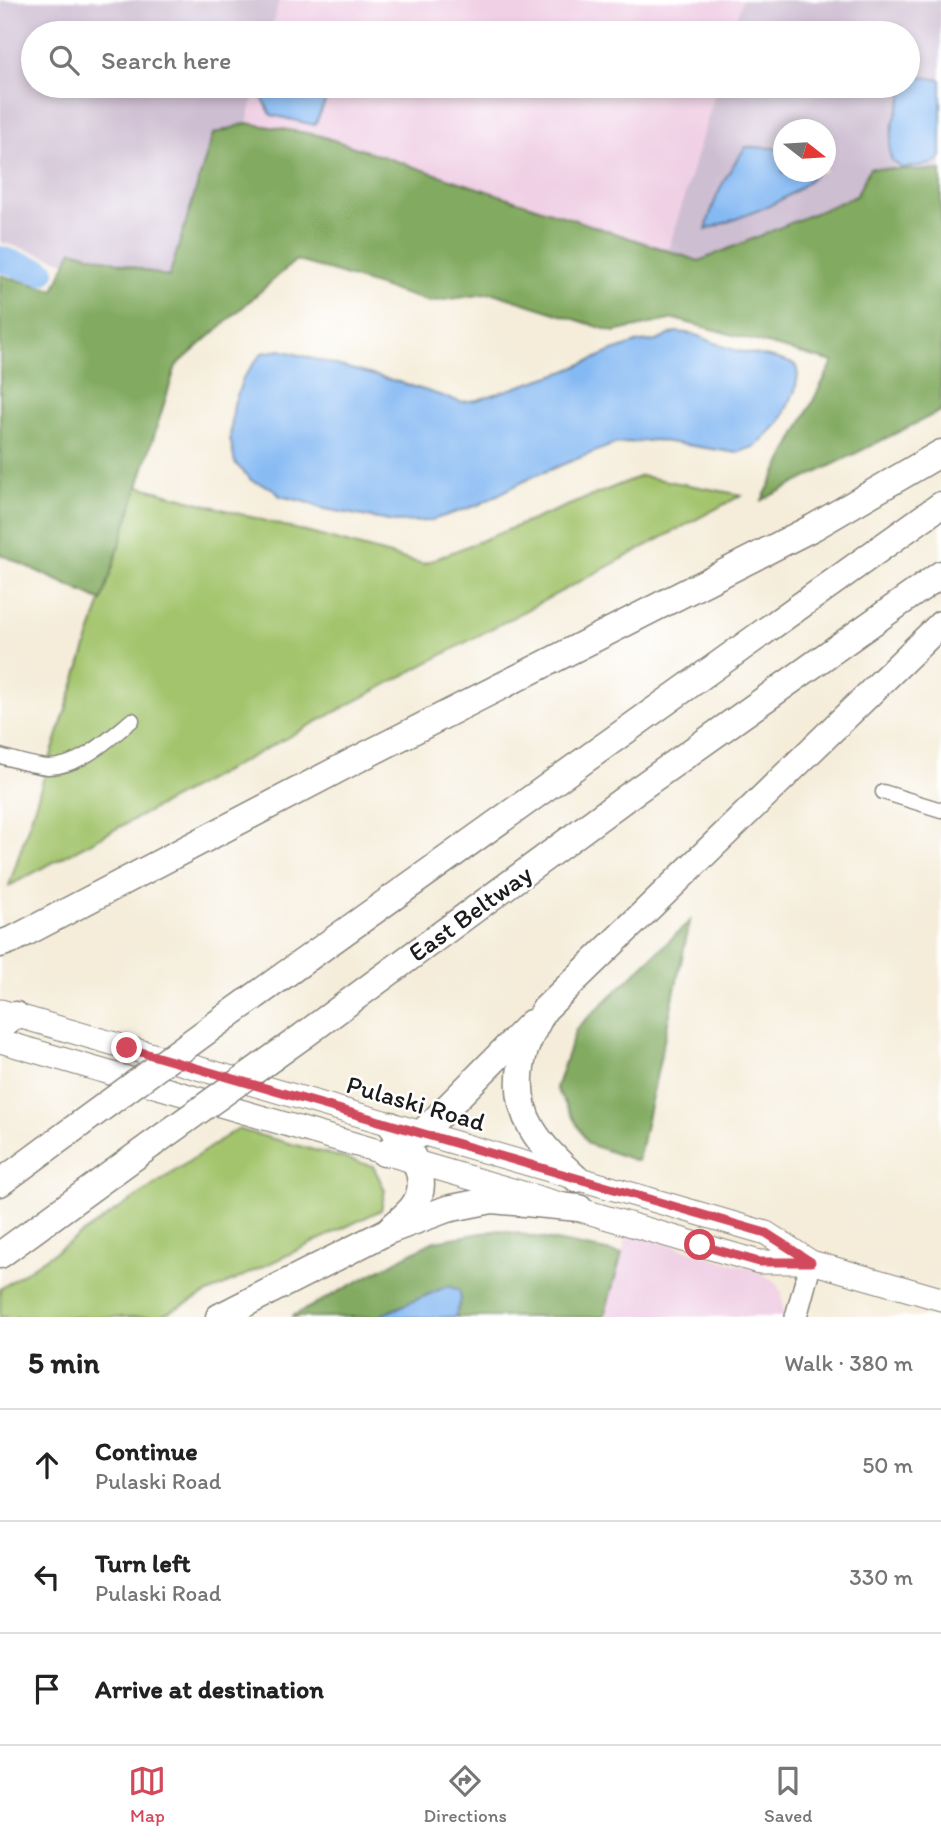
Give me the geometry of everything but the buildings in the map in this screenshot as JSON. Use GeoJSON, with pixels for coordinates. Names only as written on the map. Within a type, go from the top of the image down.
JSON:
{"type":"FeatureCollection","features":[{"type":"Feature","properties":{"kind":"highway"},"geometry":{"type":"LineString","coordinates":[[5,946],[380,747],[814,527],[941,453]]}},
{"type":"Feature","properties":{"kind":"highway"},"geometry":{"type":"LineString","coordinates":[[0,1183],[230,1014],[941,505]]}},
{"type":"Feature","properties":{"kind":"highway","name":"East Beltway"},"geometry":{"type":"LineString","coordinates":[[0,1255],[630,795],[941,574]]}},
{"type":"Feature","properties":{"kind":"highway"},"geometry":{"type":"LineString","coordinates":[[388,1231],[414,1206],[422,1183],[403,1143],[544,1010],[941,624]]}},
{"type":"Feature","properties":{"kind":"highway"},"geometry":{"type":"LineString","coordinates":[[544,1010],[521,1061],[520,1091],[535,1138],[577,1179]]}},
{"type":"Feature","properties":{"kind":"highway"},"geometry":{"type":"LineString","coordinates":[[219,1317],[388,1231],[447,1209],[492,1200],[579,1208]]}},
{"type":"Feature","properties":{"kind":"main road","name":"Pulaski Road"},"geometry":{"type":"LineString","coordinates":[[5,1017],[403,1143],[579,1208],[759,1262],[811,1262],[941,1300]]}},
{"type":"Feature","properties":{"kind":"main road","name":"Pulaski Road"},"geometry":{"type":"LineString","coordinates":[[0,1041],[403,1143],[577,1179],[766,1233],[811,1262]]}},
{"type":"Feature","properties":{"kind":"street"},"geometry":{"type":"LineString","coordinates":[[0,756],[46,767],[60,765],[88,754],[132,720]]}},
{"type":"Feature","properties":{"kind":"street"},"geometry":{"type":"LineString","coordinates":[[883,792],[941,810]]}},
{"type":"Feature","properties":{"kind":"street"},"geometry":{"type":"LineString","coordinates":[[796,1317],[811,1262]]}},
{"type":"Feature","properties":{"kind":"shaded area"},"geometry":{"type":"Polygon","coordinates":[[[0,0],[279,0],[274,21],[21,21],[21,98],[254,98],[247,123],[213,134],[169,277],[72,250],[66,262],[0,242],[0,0]]]}},
{"type":"Feature","properties":{"kind":"shaded area"},"geometry":{"type":"Polygon","coordinates":[[[279,0],[742,0],[736,21],[274,21],[279,0]]]}},
{"type":"Feature","properties":{"kind":"shaded area"},"geometry":{"type":"Polygon","coordinates":[[[742,0],[941,0],[941,171],[871,168],[856,196],[699,261],[668,251],[713,98],[920,98],[920,21],[736,21],[742,0]]]}},
{"type":"Feature","properties":{"kind":"shaded area"},"geometry":{"type":"Polygon","coordinates":[[[254,98],[713,98],[668,251],[318,136],[247,123],[254,98]]]}},
{"type":"Feature","properties":{"kind":"shaded area"},"geometry":{"type":"Polygon","coordinates":[[[628,1232],[758,1271],[774,1281],[782,1293],[783,1317],[604,1317],[628,1232]]]}},
{"type":"Feature","properties":{"kind":"green space"},"geometry":{"type":"Polygon","coordinates":[[[247,123],[318,135],[699,261],[856,196],[870,168],[941,171],[941,411],[762,500],[833,362],[674,319],[614,332],[493,293],[430,302],[296,260],[176,366],[102,601],[0,554],[0,275],[54,290],[72,250],[169,277],[213,134],[247,123]]]}},
{"type":"Feature","properties":{"kind":"green space"},"geometry":{"type":"Polygon","coordinates":[[[641,476],[742,495],[9,886],[138,486],[423,564],[641,476]]]}},
{"type":"Feature","properties":{"kind":"green space"},"geometry":{"type":"Polygon","coordinates":[[[690,921],[637,1161],[588,1144],[556,1088],[576,1029],[690,921]]]}},
{"type":"Feature","properties":{"kind":"green space"},"geometry":{"type":"Polygon","coordinates":[[[237,1129],[373,1166],[385,1190],[381,1210],[158,1317],[0,1317],[0,1289],[237,1129]]]}},
{"type":"Feature","properties":{"kind":"green space"},"geometry":{"type":"Polygon","coordinates":[[[500,1230],[622,1254],[604,1317],[455,1317],[461,1298],[448,1286],[377,1317],[291,1317],[434,1241],[500,1230]]]}},
{"type":"Feature","properties":{"kind":"water"},"geometry":{"type":"Polygon","coordinates":[[[920,76],[941,80],[941,157],[932,164],[902,168],[892,161],[889,151],[893,124],[902,98],[920,98],[920,76]]]}},
{"type":"Feature","properties":{"kind":"water"},"geometry":{"type":"Polygon","coordinates":[[[262,98],[325,98],[315,125],[271,115],[262,98]]]}},
{"type":"Feature","properties":{"kind":"water"},"geometry":{"type":"Polygon","coordinates":[[[746,147],[773,148],[773,182],[807,182],[780,200],[706,230],[712,207],[732,166],[746,147]]]}},
{"type":"Feature","properties":{"kind":"water"},"geometry":{"type":"Polygon","coordinates":[[[675,332],[693,334],[727,348],[796,365],[798,375],[795,391],[780,422],[756,446],[737,453],[655,440],[614,444],[534,476],[478,505],[429,521],[394,522],[320,508],[280,496],[272,488],[252,481],[235,463],[230,438],[234,404],[243,378],[262,353],[281,350],[461,402],[477,400],[566,371],[613,351],[639,342],[657,341],[675,332]]]}},
{"type":"Feature","properties":{"kind":"water"},"geometry":{"type":"Polygon","coordinates":[[[448,1286],[459,1290],[461,1298],[455,1317],[377,1317],[448,1286]]]}},
{"type":"Feature","properties":{"kind":"waterway"},"geometry":{"type":"LineString","coordinates":[[0,259],[42,272]]}},
{"type":"Feature","properties":{"kind":"route"},"geometry":{"type":"LineString","coordinates":[[127,1048],[766,1233],[811,1262],[759,1262],[700,1245]]}}]}
